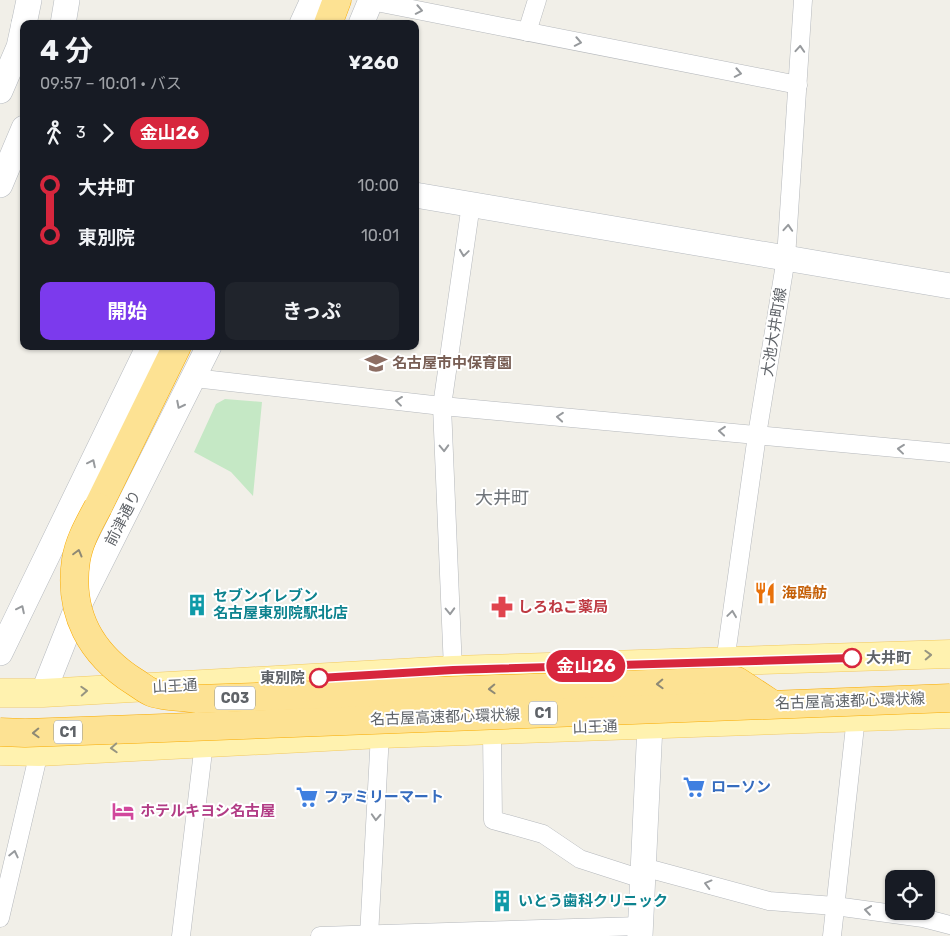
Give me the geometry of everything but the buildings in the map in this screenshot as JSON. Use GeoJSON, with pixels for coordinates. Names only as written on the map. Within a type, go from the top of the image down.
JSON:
{"type":"FeatureCollection","features":[{"type":"Feature","properties":{"kind":"highway"},"geometry":{"type":"LineString","coordinates":[[330,20],[337,0]]}},
{"type":"Feature","properties":{"kind":"highway","name":"C03"},"geometry":{"type":"LineString","coordinates":[[175,350],[84,534],[76,558],[74,583],[76,606],[83,626],[94,646],[109,663],[153,693],[196,699],[736,681],[772,704]]}},
{"type":"Feature","properties":{"kind":"highway","name":"名古屋高速都心環状線"},"geometry":{"type":"LineString","coordinates":[[0,732],[25,733],[950,698]]}},
{"type":"Feature","properties":{"kind":"main road","name":"山王通"},"geometry":{"type":"LineString","coordinates":[[0,694],[453,670],[950,654]]}},
{"type":"Feature","properties":{"kind":"main road","name":"山王通"},"geometry":{"type":"LineString","coordinates":[[0,751],[39,752],[380,734],[950,714]]}},
{"type":"Feature","properties":{"kind":"street"},"geometry":{"type":"LineString","coordinates":[[22,20],[28,0]]}},
{"type":"Feature","properties":{"kind":"street"},"geometry":{"type":"LineString","coordinates":[[64,20],[67,0]]}},
{"type":"Feature","properties":{"kind":"street"},"geometry":{"type":"LineString","coordinates":[[304,20],[313,0]]}},
{"type":"Feature","properties":{"kind":"street"},"geometry":{"type":"LineString","coordinates":[[363,20],[371,0],[798,85]]}},
{"type":"Feature","properties":{"kind":"street"},"geometry":{"type":"LineString","coordinates":[[527,32],[536,0]]}},
{"type":"Feature","properties":{"kind":"street","name":"大池大井町線"},"geometry":{"type":"LineString","coordinates":[[725,662],[757,435],[786,258],[803,0]]}},
{"type":"Feature","properties":{"kind":"street"},"geometry":{"type":"LineString","coordinates":[[0,91],[18,36]]}},
{"type":"Feature","properties":{"kind":"street"},"geometry":{"type":"LineString","coordinates":[[0,185],[20,138]]}},
{"type":"Feature","properties":{"kind":"street"},"geometry":{"type":"LineString","coordinates":[[419,196],[950,286]]}},
{"type":"Feature","properties":{"kind":"street"},"geometry":{"type":"LineString","coordinates":[[453,670],[442,406],[471,204]]}},
{"type":"Feature","properties":{"kind":"street"},"geometry":{"type":"LineString","coordinates":[[0,653],[147,350]]}},
{"type":"Feature","properties":{"kind":"street","name":"前津通り"},"geometry":{"type":"LineString","coordinates":[[43,693],[74,615],[208,350]]}},
{"type":"Feature","properties":{"kind":"street"},"geometry":{"type":"LineString","coordinates":[[194,378],[442,406],[950,454]]}},
{"type":"Feature","properties":{"kind":"street"},"geometry":{"type":"LineString","coordinates":[[320,936],[640,931],[650,725],[725,662]]}},
{"type":"Feature","properties":{"kind":"street"},"geometry":{"type":"LineString","coordinates":[[832,936],[856,717]]}},
{"type":"Feature","properties":{"kind":"street"},"geometry":{"type":"LineString","coordinates":[[492,731],[492,820],[543,834],[580,859],[769,901],[835,906],[923,918],[950,925]]}},
{"type":"Feature","properties":{"kind":"street"},"geometry":{"type":"LineString","coordinates":[[369,935],[380,734]]}},
{"type":"Feature","properties":{"kind":"street"},"geometry":{"type":"LineString","coordinates":[[181,936],[204,743]]}},
{"type":"Feature","properties":{"kind":"street"},"geometry":{"type":"LineString","coordinates":[[0,918],[39,752]]}},
{"type":"Feature","properties":{"kind":"green space"},"geometry":{"type":"Polygon","coordinates":[[[225,399],[262,402],[253,496],[231,472],[194,452],[216,404],[225,399]]]}},
{"type":"Feature","properties":{"kind":"bus line","name":"金山26"},"geometry":{"type":"LineString","coordinates":[[319,678],[453,670],[852,658]]}},
{"type":"Feature","properties":{"kind":"place","name":"名古屋市中保育園"},"geometry":{"type":"Point","coordinates":[376,363]}},
{"type":"Feature","properties":{"kind":"place","name":"海鴎舫"},"geometry":{"type":"Point","coordinates":[765,593]}},
{"type":"Feature","properties":{"kind":"place","name":"セブンイレブン 名古屋東別院駅北店"},"geometry":{"type":"Point","coordinates":[197,605]}},
{"type":"Feature","properties":{"kind":"place","name":"しろねこ薬局"},"geometry":{"type":"Point","coordinates":[502,607]}},
{"type":"Feature","properties":{"kind":"place","name":"大井町"},"geometry":{"type":"Point","coordinates":[852,658]}},
{"type":"Feature","properties":{"kind":"place","name":"東別院"},"geometry":{"type":"Point","coordinates":[319,678]}},
{"type":"Feature","properties":{"kind":"place","name":"ローソン"},"geometry":{"type":"Point","coordinates":[694,787]}},
{"type":"Feature","properties":{"kind":"place","name":"ファミリーマート"},"geometry":{"type":"Point","coordinates":[307,797]}},
{"type":"Feature","properties":{"kind":"place","name":"ホテルキヨシ名古屋"},"geometry":{"type":"Point","coordinates":[123,811]}},
{"type":"Feature","properties":{"kind":"place","name":"いとう歯科クリニック"},"geometry":{"type":"Point","coordinates":[502,901]}},
{"type":"Feature","properties":{"kind":"district","name":"大井町"},"geometry":{"type":"Point","coordinates":[502,498]}}]}
